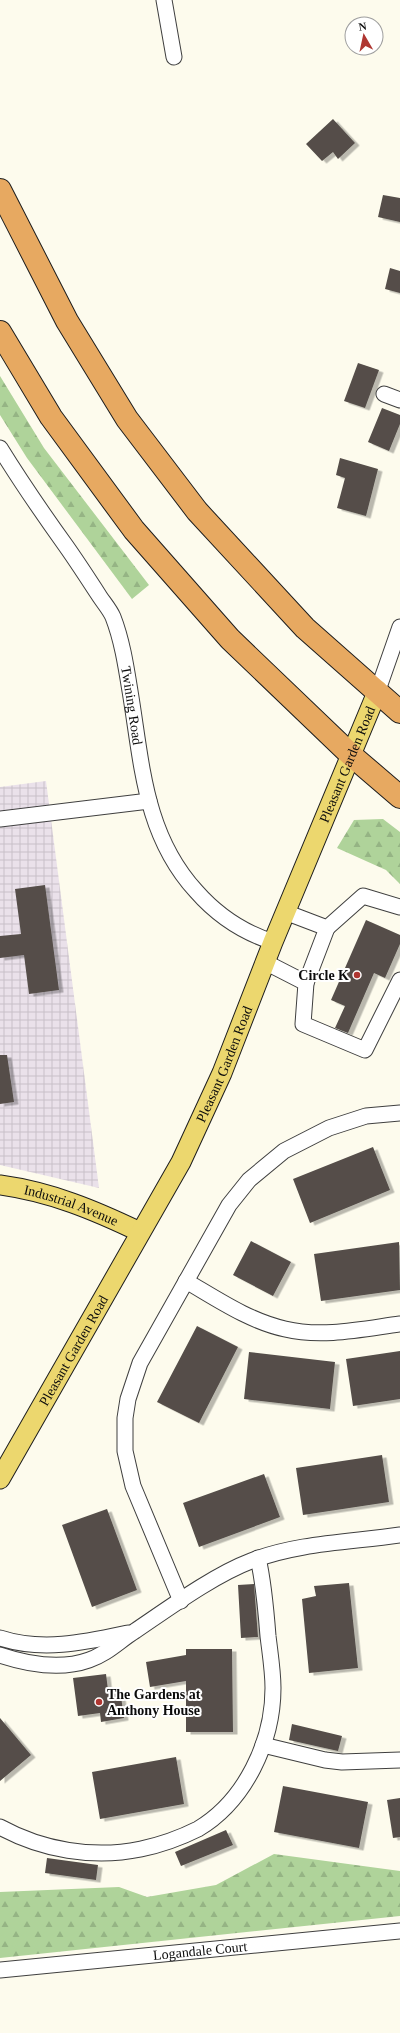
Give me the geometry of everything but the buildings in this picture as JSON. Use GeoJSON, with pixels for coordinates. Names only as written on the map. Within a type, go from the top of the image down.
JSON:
{"type":"FeatureCollection","features":[{"type":"Feature","properties":{"kind":"highway"},"geometry":{"type":"LineString","coordinates":[[0,190],[67,321],[137,431],[197,511],[300,622],[378,690],[400,712]]}},
{"type":"Feature","properties":{"kind":"highway"},"geometry":{"type":"LineString","coordinates":[[0,332],[51,417],[134,530],[230,640],[351,755],[400,797]]}},
{"type":"Feature","properties":{"kind":"main road","name":"Pleasant Garden Road"},"geometry":{"type":"LineString","coordinates":[[0,1479],[181,1162],[222,1073],[285,912],[378,690]]}},
{"type":"Feature","properties":{"kind":"main road","name":"Industrial Avenue"},"geometry":{"type":"LineString","coordinates":[[0,1185],[39,1192],[60,1198],[93,1210],[140,1232]]}},
{"type":"Feature","properties":{"kind":"street"},"geometry":{"type":"LineString","coordinates":[[164,0],[174,56]]}},
{"type":"Feature","properties":{"kind":"street"},"geometry":{"type":"LineString","coordinates":[[384,394],[400,400]]}},
{"type":"Feature","properties":{"kind":"street","name":"Twining Road"},"geometry":{"type":"LineString","coordinates":[[0,448],[31,498],[79,564],[113,616],[126,662],[149,801],[153,817],[166,850],[180,874],[208,905],[234,925],[256,937],[273,942]]}},
{"type":"Feature","properties":{"kind":"street","name":"Pleasant Garden Road"},"geometry":{"type":"LineString","coordinates":[[378,690],[400,627]]}},
{"type":"Feature","properties":{"kind":"street"},"geometry":{"type":"LineString","coordinates":[[0,819],[149,801]]}},
{"type":"Feature","properties":{"kind":"street"},"geometry":{"type":"LineString","coordinates":[[400,907],[363,896],[327,928],[306,983],[303,1024],[365,1050],[400,980]]}},
{"type":"Feature","properties":{"kind":"street"},"geometry":{"type":"LineString","coordinates":[[285,912],[327,928]]}},
{"type":"Feature","properties":{"kind":"street"},"geometry":{"type":"LineString","coordinates":[[265,962],[306,983]]}},
{"type":"Feature","properties":{"kind":"street"},"geometry":{"type":"LineString","coordinates":[[181,1601],[133,1486],[128,1469],[124,1434],[127,1405],[133,1380],[140,1363],[229,1205],[249,1180],[284,1151],[329,1128],[366,1116],[400,1113]]}},
{"type":"Feature","properties":{"kind":"street"},"geometry":{"type":"LineString","coordinates":[[186,1281],[242,1313],[285,1329],[308,1333],[335,1332],[400,1324]]}},
{"type":"Feature","properties":{"kind":"street"},"geometry":{"type":"LineString","coordinates":[[133,1631],[69,1644],[49,1646],[5,1640],[3,1656],[33,1664],[70,1664],[88,1661],[104,1654],[133,1631],[234,1568],[258,1558],[289,1550],[400,1535]]}},
{"type":"Feature","properties":{"kind":"street"},"geometry":{"type":"LineString","coordinates":[[0,1826],[38,1844],[62,1850],[96,1853],[129,1852],[151,1847],[198,1829],[218,1814],[247,1779],[256,1762],[268,1727],[273,1688],[263,1580],[258,1558]]}},
{"type":"Feature","properties":{"kind":"street"},"geometry":{"type":"LineString","coordinates":[[69,1644],[70,1664]]}},
{"type":"Feature","properties":{"kind":"street"},"geometry":{"type":"LineString","coordinates":[[262,1745],[342,1762],[400,1760]]}},
{"type":"Feature","properties":{"kind":"street","name":"Logandale Court"},"geometry":{"type":"LineString","coordinates":[[0,1970],[400,1931]]}},
{"type":"Feature","properties":{"kind":"shaded area"},"geometry":{"type":"Polygon","coordinates":[[[46,781],[99,1188],[0,1165],[0,787],[46,781]]]}},
{"type":"Feature","properties":{"kind":"green space"},"geometry":{"type":"Polygon","coordinates":[[[0,376],[44,448],[149,585],[132,599],[27,458],[0,415],[0,376]]]}},
{"type":"Feature","properties":{"kind":"green space"},"geometry":{"type":"Polygon","coordinates":[[[383,819],[400,832],[400,884],[386,870],[337,848],[354,820],[383,819]]]}},
{"type":"Feature","properties":{"kind":"green space"},"geometry":{"type":"Polygon","coordinates":[[[274,1854],[400,1871],[400,1916],[0,1958],[0,1892],[119,1887],[147,1897],[216,1885],[274,1854]]]}},
{"type":"Feature","properties":{"kind":"place","name":"Circle K"},"geometry":{"type":"Point","coordinates":[357,975]}},
{"type":"Feature","properties":{"kind":"place","name":"The Gardens at Anthony House"},"geometry":{"type":"Point","coordinates":[99,1702]}}]}
